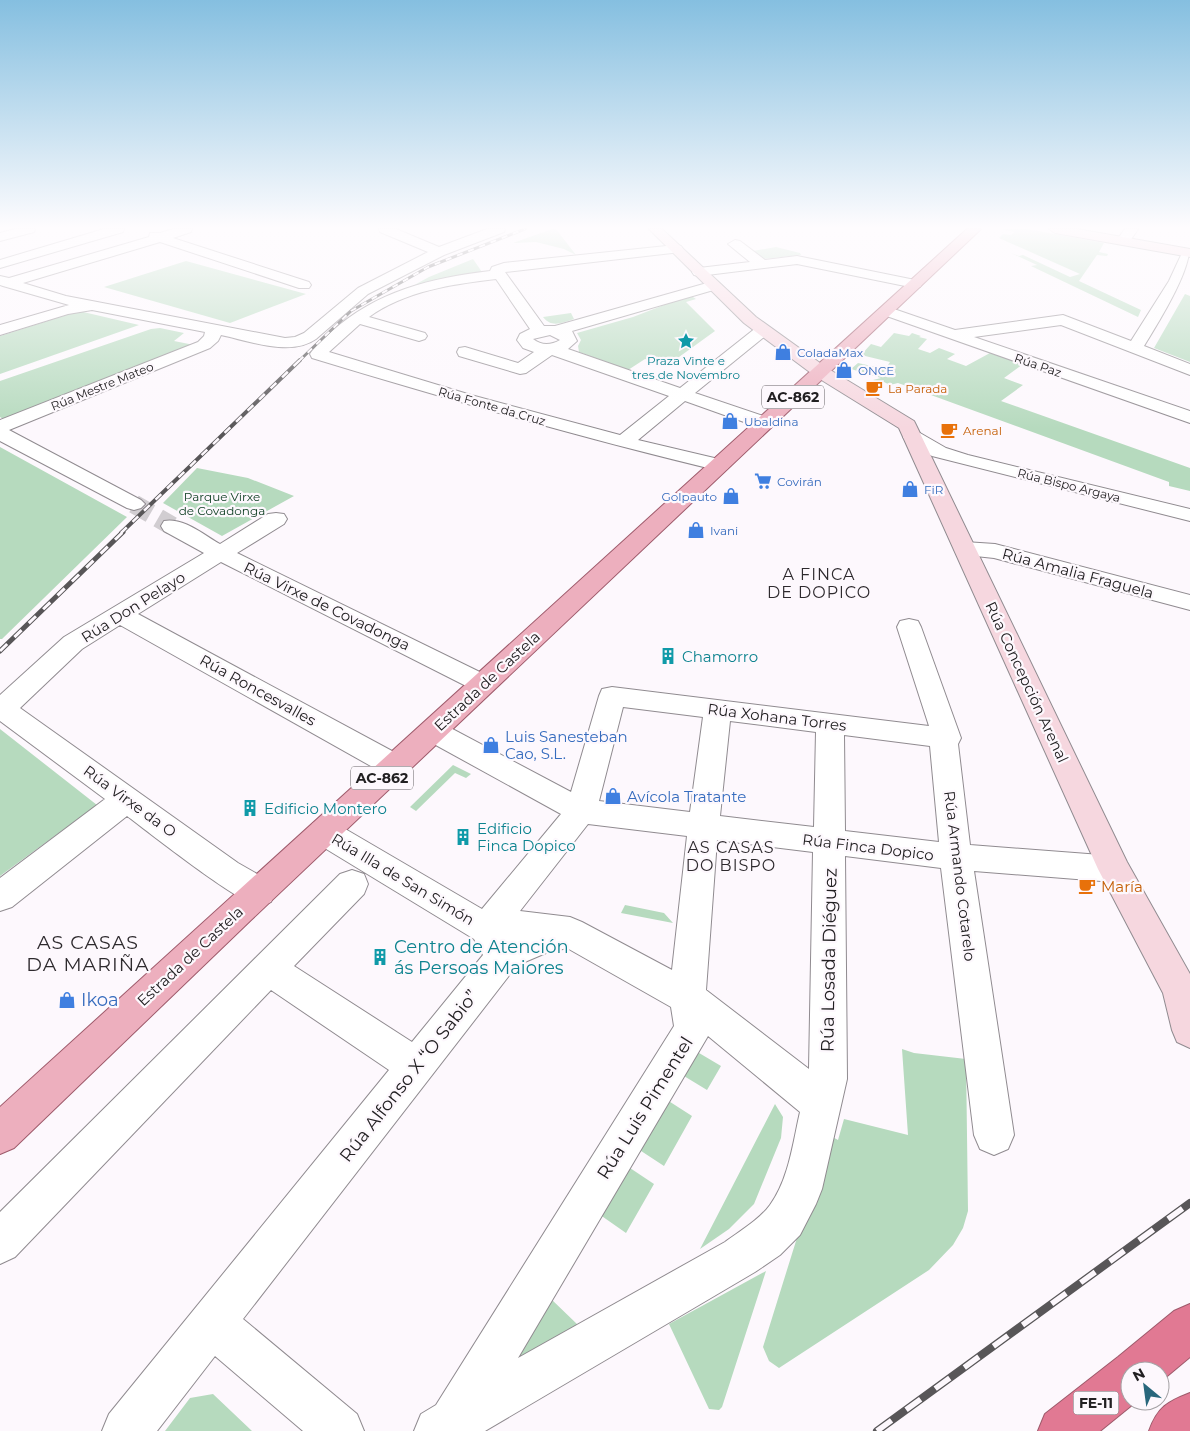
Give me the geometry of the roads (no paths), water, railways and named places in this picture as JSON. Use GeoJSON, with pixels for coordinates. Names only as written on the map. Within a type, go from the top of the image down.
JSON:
{"type":"FeatureCollection","features":[{"type":"Feature","properties":{"kind":"highway"},"geometry":{"type":"LineString","coordinates":[[1148,1361],[1190,1327]]}},
{"type":"Feature","properties":{"kind":"highway","name":"FE-11"},"geometry":{"type":"LineString","coordinates":[[1062,1431],[1120,1384]]}},
{"type":"Feature","properties":{"kind":"highway"},"geometry":{"type":"LineString","coordinates":[[1173,1431],[1190,1416]]}},
{"type":"Feature","properties":{"kind":"main road","name":"Estrada de Castela"},"geometry":{"type":"LineString","coordinates":[[0,1134],[902,296]]}},
{"type":"Feature","properties":{"kind":"street"},"geometry":{"type":"LineString","coordinates":[[44,296],[66,305],[100,307],[214,330],[285,343],[295,343],[310,336],[357,296]]}},
{"type":"Feature","properties":{"kind":"street"},"geometry":{"type":"LineString","coordinates":[[358,319],[375,307],[401,296]]}},
{"type":"Feature","properties":{"kind":"street"},"geometry":{"type":"LineString","coordinates":[[515,296],[539,331]]}},
{"type":"Feature","properties":{"kind":"street"},"geometry":{"type":"LineString","coordinates":[[678,296],[556,331],[539,331],[526,337],[526,343],[535,348],[555,347],[579,358],[765,423]]}},
{"type":"Feature","properties":{"kind":"street","name":"Rúa Concepción Arenal"},"geometry":{"type":"LineString","coordinates":[[723,296],[745,316],[821,372],[903,422],[913,437],[936,458],[965,549],[1114,869],[1180,990],[1190,1030]]}},
{"type":"Feature","properties":{"kind":"street"},"geometry":{"type":"LineString","coordinates":[[1135,348],[1167,296]]}},
{"type":"Feature","properties":{"kind":"street"},"geometry":{"type":"LineString","coordinates":[[0,330],[66,305]]}},
{"type":"Feature","properties":{"kind":"street","name":"Rúa Paz"},"geometry":{"type":"LineString","coordinates":[[886,311],[1190,417]]}},
{"type":"Feature","properties":{"kind":"street"},"geometry":{"type":"LineString","coordinates":[[358,319],[419,336]]}},
{"type":"Feature","properties":{"kind":"street","name":"Rúa Fonte da Cruz"},"geometry":{"type":"LineString","coordinates":[[358,319],[330,341],[318,354],[465,400],[623,442],[720,465]]}},
{"type":"Feature","properties":{"kind":"street"},"geometry":{"type":"LineString","coordinates":[[952,335],[1063,320],[1190,370]]}},
{"type":"Feature","properties":{"kind":"street","name":"Rúa Mestre Mateo"},"geometry":{"type":"LineString","coordinates":[[0,427],[204,345],[212,338],[214,330]]}},
{"type":"Feature","properties":{"kind":"street"},"geometry":{"type":"LineString","coordinates":[[623,442],[764,330]]}},
{"type":"Feature","properties":{"kind":"street"},"geometry":{"type":"LineString","coordinates":[[464,352],[520,368],[555,347],[569,341],[567,335],[556,331]]}},
{"type":"Feature","properties":{"kind":"street"},"geometry":{"type":"LineString","coordinates":[[465,400],[484,391]]}},
{"type":"Feature","properties":{"kind":"street"},"geometry":{"type":"LineString","coordinates":[[0,434],[134,504]]}},
{"type":"Feature","properties":{"kind":"street","name":"Rúa Bispo Argaya"},"geometry":{"type":"LineString","coordinates":[[936,458],[1190,515]]}},
{"type":"Feature","properties":{"kind":"street","name":"Rúa Don Pelayo"},"geometry":{"type":"LineString","coordinates":[[2,709],[73,643],[276,519]]}},
{"type":"Feature","properties":{"kind":"street","name":"Rúa Virxe de Covadonga"},"geometry":{"type":"LineString","coordinates":[[172,526],[220,553],[484,684]]}},
{"type":"Feature","properties":{"kind":"street","name":"Rúa Amalia Fraguela"},"geometry":{"type":"LineString","coordinates":[[965,549],[995,551],[1190,603]]}},
{"type":"Feature","properties":{"kind":"street","name":"Rúa Roncesvalles"},"geometry":{"type":"LineString","coordinates":[[121,615],[395,766]]}},
{"type":"Feature","properties":{"kind":"street","name":"Rúa Armando Cotarelo"},"geometry":{"type":"LineString","coordinates":[[909,627],[947,738],[943,738],[956,857],[994,1134]]}},
{"type":"Feature","properties":{"kind":"street","name":"Rúa Xohana Torres"},"geometry":{"type":"LineString","coordinates":[[612,696],[943,738]]}},
{"type":"Feature","properties":{"kind":"street","name":"Rúa Alfonso X “O Sabio”"},"geometry":{"type":"LineString","coordinates":[[126,1431],[496,966],[494,942],[581,811],[612,696]]}},
{"type":"Feature","properties":{"kind":"street","name":"Rúa Virxe da O"},"geometry":{"type":"LineString","coordinates":[[2,709],[227,872],[259,892]]}},
{"type":"Feature","properties":{"kind":"street","name":"Rúa Luis Pimentel"},"geometry":{"type":"LineString","coordinates":[[445,1428],[694,1029],[687,996],[703,826],[718,710]]}},
{"type":"Feature","properties":{"kind":"street","name":"Rúa Losada Diéguez"},"geometry":{"type":"LineString","coordinates":[[445,1428],[740,1257],[765,1240],[785,1220],[802,1189],[828,1079],[830,724]]}},
{"type":"Feature","properties":{"kind":"street","name":"Rúa Finca Dopico"},"geometry":{"type":"LineString","coordinates":[[433,731],[581,811],[956,857],[1114,869]]}},
{"type":"Feature","properties":{"kind":"street"},"geometry":{"type":"LineString","coordinates":[[0,897],[127,799]]}},
{"type":"Feature","properties":{"kind":"street","name":"Rúa Illa de San Simón"},"geometry":{"type":"LineString","coordinates":[[324,832],[494,942]]}},
{"type":"Feature","properties":{"kind":"street"},"geometry":{"type":"LineString","coordinates":[[0,1242],[352,884]]}},
{"type":"Feature","properties":{"kind":"street"},"geometry":{"type":"LineString","coordinates":[[494,942],[542,939],[570,932],[687,996],[785,1073],[822,1105]]}},
{"type":"Feature","properties":{"kind":"street"},"geometry":{"type":"LineString","coordinates":[[268,969],[417,1067]]}},
{"type":"Feature","properties":{"kind":"street"},"geometry":{"type":"LineString","coordinates":[[212,1323],[340,1431]]}},
{"type":"Feature","properties":{"kind":"tunnel"},"geometry":{"type":"LineString","coordinates":[[134,504],[172,526]]}},
{"type":"Feature","properties":{"kind":"railway"},"geometry":{"type":"LineString","coordinates":[[299,361],[351,311],[378,296]]}},
{"type":"Feature","properties":{"kind":"railway"},"geometry":{"type":"LineString","coordinates":[[121,533],[300,360]]}},
{"type":"Feature","properties":{"kind":"railway"},"geometry":{"type":"LineString","coordinates":[[0,651],[123,532]]}},
{"type":"Feature","properties":{"kind":"railway"},"geometry":{"type":"LineString","coordinates":[[877,1431],[1190,1203]]}},
{"type":"Feature","properties":{"kind":"place","name":"Praza Vinte e tres de Novembro"},"geometry":{"type":"Point","coordinates":[686,341]}},
{"type":"Feature","properties":{"kind":"place","name":"ColadaMax"},"geometry":{"type":"Point","coordinates":[783,352]}},
{"type":"Feature","properties":{"kind":"place","name":"ONCE"},"geometry":{"type":"Point","coordinates":[844,370]}},
{"type":"Feature","properties":{"kind":"place","name":"La Parada"},"geometry":{"type":"Point","coordinates":[874,388]}},
{"type":"Feature","properties":{"kind":"place","name":"Ubaldina"},"geometry":{"type":"Point","coordinates":[730,421]}},
{"type":"Feature","properties":{"kind":"place","name":"Arenal"},"geometry":{"type":"Point","coordinates":[949,430]}},
{"type":"Feature","properties":{"kind":"place","name":"Covirán"},"geometry":{"type":"Point","coordinates":[763,481]}},
{"type":"Feature","properties":{"kind":"place","name":"FiR"},"geometry":{"type":"Point","coordinates":[910,489]}},
{"type":"Feature","properties":{"kind":"place","name":"Golpauto"},"geometry":{"type":"Point","coordinates":[731,496]}},
{"type":"Feature","properties":{"kind":"place","name":"Ivani"},"geometry":{"type":"Point","coordinates":[696,530]}},
{"type":"Feature","properties":{"kind":"place","name":"Chamorro"},"geometry":{"type":"Point","coordinates":[668,656]}},
{"type":"Feature","properties":{"kind":"place","name":"Luis Sanesteban Cao, S.L."},"geometry":{"type":"Point","coordinates":[491,745]}},
{"type":"Feature","properties":{"kind":"place","name":"Avícola Tratante"},"geometry":{"type":"Point","coordinates":[613,796]}},
{"type":"Feature","properties":{"kind":"place","name":"Edificio Montero"},"geometry":{"type":"Point","coordinates":[250,808]}},
{"type":"Feature","properties":{"kind":"place","name":"Edificio Finca Dopico"},"geometry":{"type":"Point","coordinates":[463,837]}},
{"type":"Feature","properties":{"kind":"place","name":"María"},"geometry":{"type":"Point","coordinates":[1087,886]}},
{"type":"Feature","properties":{"kind":"place","name":"Centro de Atención ás Persoas Maiores"},"geometry":{"type":"Point","coordinates":[380,957]}},
{"type":"Feature","properties":{"kind":"place","name":"Ikoa"},"geometry":{"type":"Point","coordinates":[67,1000]}},
{"type":"Feature","properties":{"kind":"district","name":"A FINCA DE DOPICO"},"geometry":{"type":"Point","coordinates":[819,583]}},
{"type":"Feature","properties":{"kind":"district","name":"AS CASAS DO BISPO"},"geometry":{"type":"Point","coordinates":[731,856]}},
{"type":"Feature","properties":{"kind":"district","name":"AS CASAS DA MARIÑA"},"geometry":{"type":"Point","coordinates":[88,953]}},
{"type":"Feature","properties":{"kind":"park label","name":"Parque Virxe de Covadonga"},"geometry":{"type":"Point","coordinates":[222,503]}}]}
